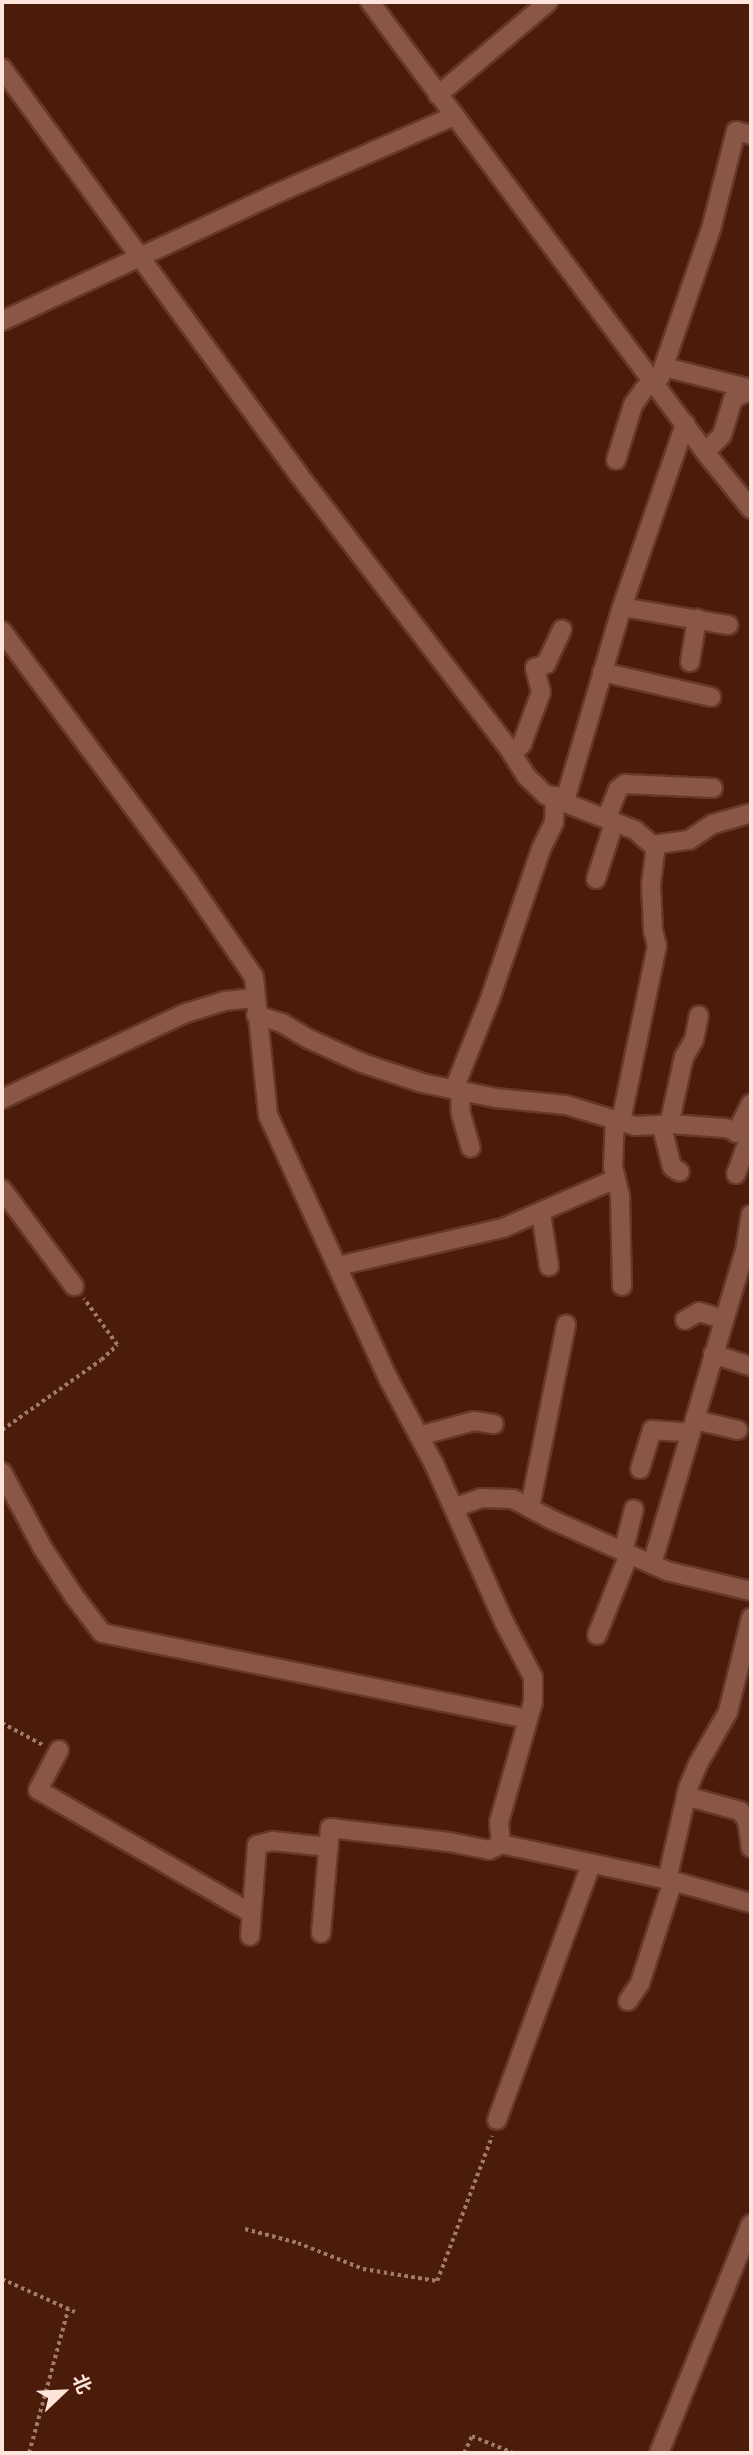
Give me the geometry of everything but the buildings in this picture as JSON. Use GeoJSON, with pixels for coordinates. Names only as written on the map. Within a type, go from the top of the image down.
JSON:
{"type":"FeatureCollection","features":[{"type":"Feature","properties":{"kind":"street"},"geometry":{"type":"LineString","coordinates":[[370,2],[653,383],[751,509]]}},
{"type":"Feature","properties":{"kind":"street"},"geometry":{"type":"LineString","coordinates":[[438,95],[548,2]]}},
{"type":"Feature","properties":{"kind":"street"},"geometry":{"type":"LineString","coordinates":[[2,68],[200,342],[526,776],[568,804],[635,830],[647,843],[689,840],[713,824],[751,815]]}},
{"type":"Feature","properties":{"kind":"street"},"geometry":{"type":"LineString","coordinates":[[2,321],[271,196],[454,116]]}},
{"type":"Feature","properties":{"kind":"street"},"geometry":{"type":"LineString","coordinates":[[616,460],[633,405],[645,389],[660,377],[711,229],[736,131],[751,135]]}},
{"type":"Feature","properties":{"kind":"street"},"geometry":{"type":"LineString","coordinates":[[663,368],[751,390]]}},
{"type":"Feature","properties":{"kind":"street"},"geometry":{"type":"LineString","coordinates":[[705,452],[722,435],[733,400],[751,390]]}},
{"type":"Feature","properties":{"kind":"street"},"geometry":{"type":"LineString","coordinates":[[471,1148],[457,1090],[541,849],[554,822],[555,805],[685,424]]}},
{"type":"Feature","properties":{"kind":"street"},"geometry":{"type":"LineString","coordinates":[[622,607],[729,625]]}},
{"type":"Feature","properties":{"kind":"street"},"geometry":{"type":"LineString","coordinates":[[690,662],[697,620]]}},
{"type":"Feature","properties":{"kind":"street"},"geometry":{"type":"LineString","coordinates":[[512,754],[522,744],[541,692],[535,668],[546,664],[562,629]]}},
{"type":"Feature","properties":{"kind":"street"},"geometry":{"type":"LineString","coordinates":[[2,631],[232,941],[254,977],[268,1115],[389,1380],[454,1508],[504,1622],[533,1677],[534,1693],[499,1822],[502,1844]]}},
{"type":"Feature","properties":{"kind":"street"},"geometry":{"type":"LineString","coordinates":[[601,672],[711,697]]}},
{"type":"Feature","properties":{"kind":"street"},"geometry":{"type":"LineString","coordinates":[[596,879],[618,789],[625,784],[713,788]]}},
{"type":"Feature","properties":{"kind":"street"},"geometry":{"type":"LineString","coordinates":[[622,1286],[620,1196],[615,1179],[618,1120],[657,946],[653,930],[651,885],[656,844]]}},
{"type":"Feature","properties":{"kind":"street"},"geometry":{"type":"LineString","coordinates":[[2,1099],[196,1009],[225,1001],[256,1007],[309,1039],[362,1063],[422,1083],[566,1105],[635,1126],[725,1128],[746,1135]]}},
{"type":"Feature","properties":{"kind":"street"},"geometry":{"type":"LineString","coordinates":[[680,1172],[672,1167],[665,1126],[684,1057],[694,1040],[699,1015]]}},
{"type":"Feature","properties":{"kind":"street"},"geometry":{"type":"LineString","coordinates":[[736,1174],[751,1104]]}},
{"type":"Feature","properties":{"kind":"street"},"geometry":{"type":"LineString","coordinates":[[338,1266],[467,1238],[541,1213],[615,1179]]}},
{"type":"Feature","properties":{"kind":"street"},"geometry":{"type":"LineString","coordinates":[[2,1189],[74,1286]]}},
{"type":"Feature","properties":{"kind":"street"},"geometry":{"type":"LineString","coordinates":[[541,1213],[549,1266]]}},
{"type":"Feature","properties":{"kind":"street"},"geometry":{"type":"LineString","coordinates":[[652,1564],[745,1251],[751,1214]]}},
{"type":"Feature","properties":{"kind":"street"},"geometry":{"type":"LineString","coordinates":[[685,1320],[699,1312],[723,1319]]}},
{"type":"Feature","properties":{"kind":"street"},"geometry":{"type":"LineString","coordinates":[[530,1507],[566,1325]]}},
{"type":"Feature","properties":{"kind":"street"},"geometry":{"type":"LineString","coordinates":[[713,1354],[751,1366]]}},
{"type":"Feature","properties":{"kind":"street"},"geometry":{"type":"LineString","coordinates":[[419,1436],[474,1421],[484,1420],[494,1424]]}},
{"type":"Feature","properties":{"kind":"street"},"geometry":{"type":"LineString","coordinates":[[640,1469],[652,1430],[693,1426],[738,1430]]}},
{"type":"Feature","properties":{"kind":"street"},"geometry":{"type":"LineString","coordinates":[[2,1472],[42,1547],[102,1633],[527,1719]]}},
{"type":"Feature","properties":{"kind":"street"},"geometry":{"type":"LineString","coordinates":[[454,1508],[481,1498],[513,1499],[548,1518],[667,1571],[751,1591]]}},
{"type":"Feature","properties":{"kind":"street"},"geometry":{"type":"LineString","coordinates":[[597,1635],[626,1553],[634,1509]]}},
{"type":"Feature","properties":{"kind":"street"},"geometry":{"type":"LineString","coordinates":[[628,2001],[639,1983],[670,1881],[686,1796],[698,1764],[727,1712],[751,1618]]}},
{"type":"Feature","properties":{"kind":"street"},"geometry":{"type":"LineString","coordinates":[[58,1751],[38,1790],[251,1913]]}},
{"type":"Feature","properties":{"kind":"street"},"geometry":{"type":"LineString","coordinates":[[686,1796],[740,1811],[747,1820],[751,1848]]}},
{"type":"Feature","properties":{"kind":"street"},"geometry":{"type":"LineString","coordinates":[[321,1933],[330,1828],[449,1842],[489,1850],[502,1844],[670,1881],[751,1903]]}},
{"type":"Feature","properties":{"kind":"street"},"geometry":{"type":"LineString","coordinates":[[250,1936],[257,1845],[272,1841],[329,1847]]}},
{"type":"Feature","properties":{"kind":"street"},"geometry":{"type":"LineString","coordinates":[[497,2120],[591,1864]]}},
{"type":"Feature","properties":{"kind":"street"},"geometry":{"type":"LineString","coordinates":[[659,2453],[751,2224]]}},
{"type":"Feature","properties":{"kind":"path"},"geometry":{"type":"LineString","coordinates":[[2,1430],[117,1345],[74,1286]]}},
{"type":"Feature","properties":{"kind":"path"},"geometry":{"type":"LineString","coordinates":[[2,1723],[58,1751]]}},
{"type":"Feature","properties":{"kind":"path"},"geometry":{"type":"LineString","coordinates":[[245,2229],[298,2243],[363,2269],[437,2281],[497,2120]]}},
{"type":"Feature","properties":{"kind":"path"},"geometry":{"type":"LineString","coordinates":[[2,2280],[75,2312]]}},
{"type":"Feature","properties":{"kind":"path"},"geometry":{"type":"LineString","coordinates":[[29,2453],[68,2309]]}},
{"type":"Feature","properties":{"kind":"path"},"geometry":{"type":"LineString","coordinates":[[464,2453],[472,2436],[513,2453]]}}]}
